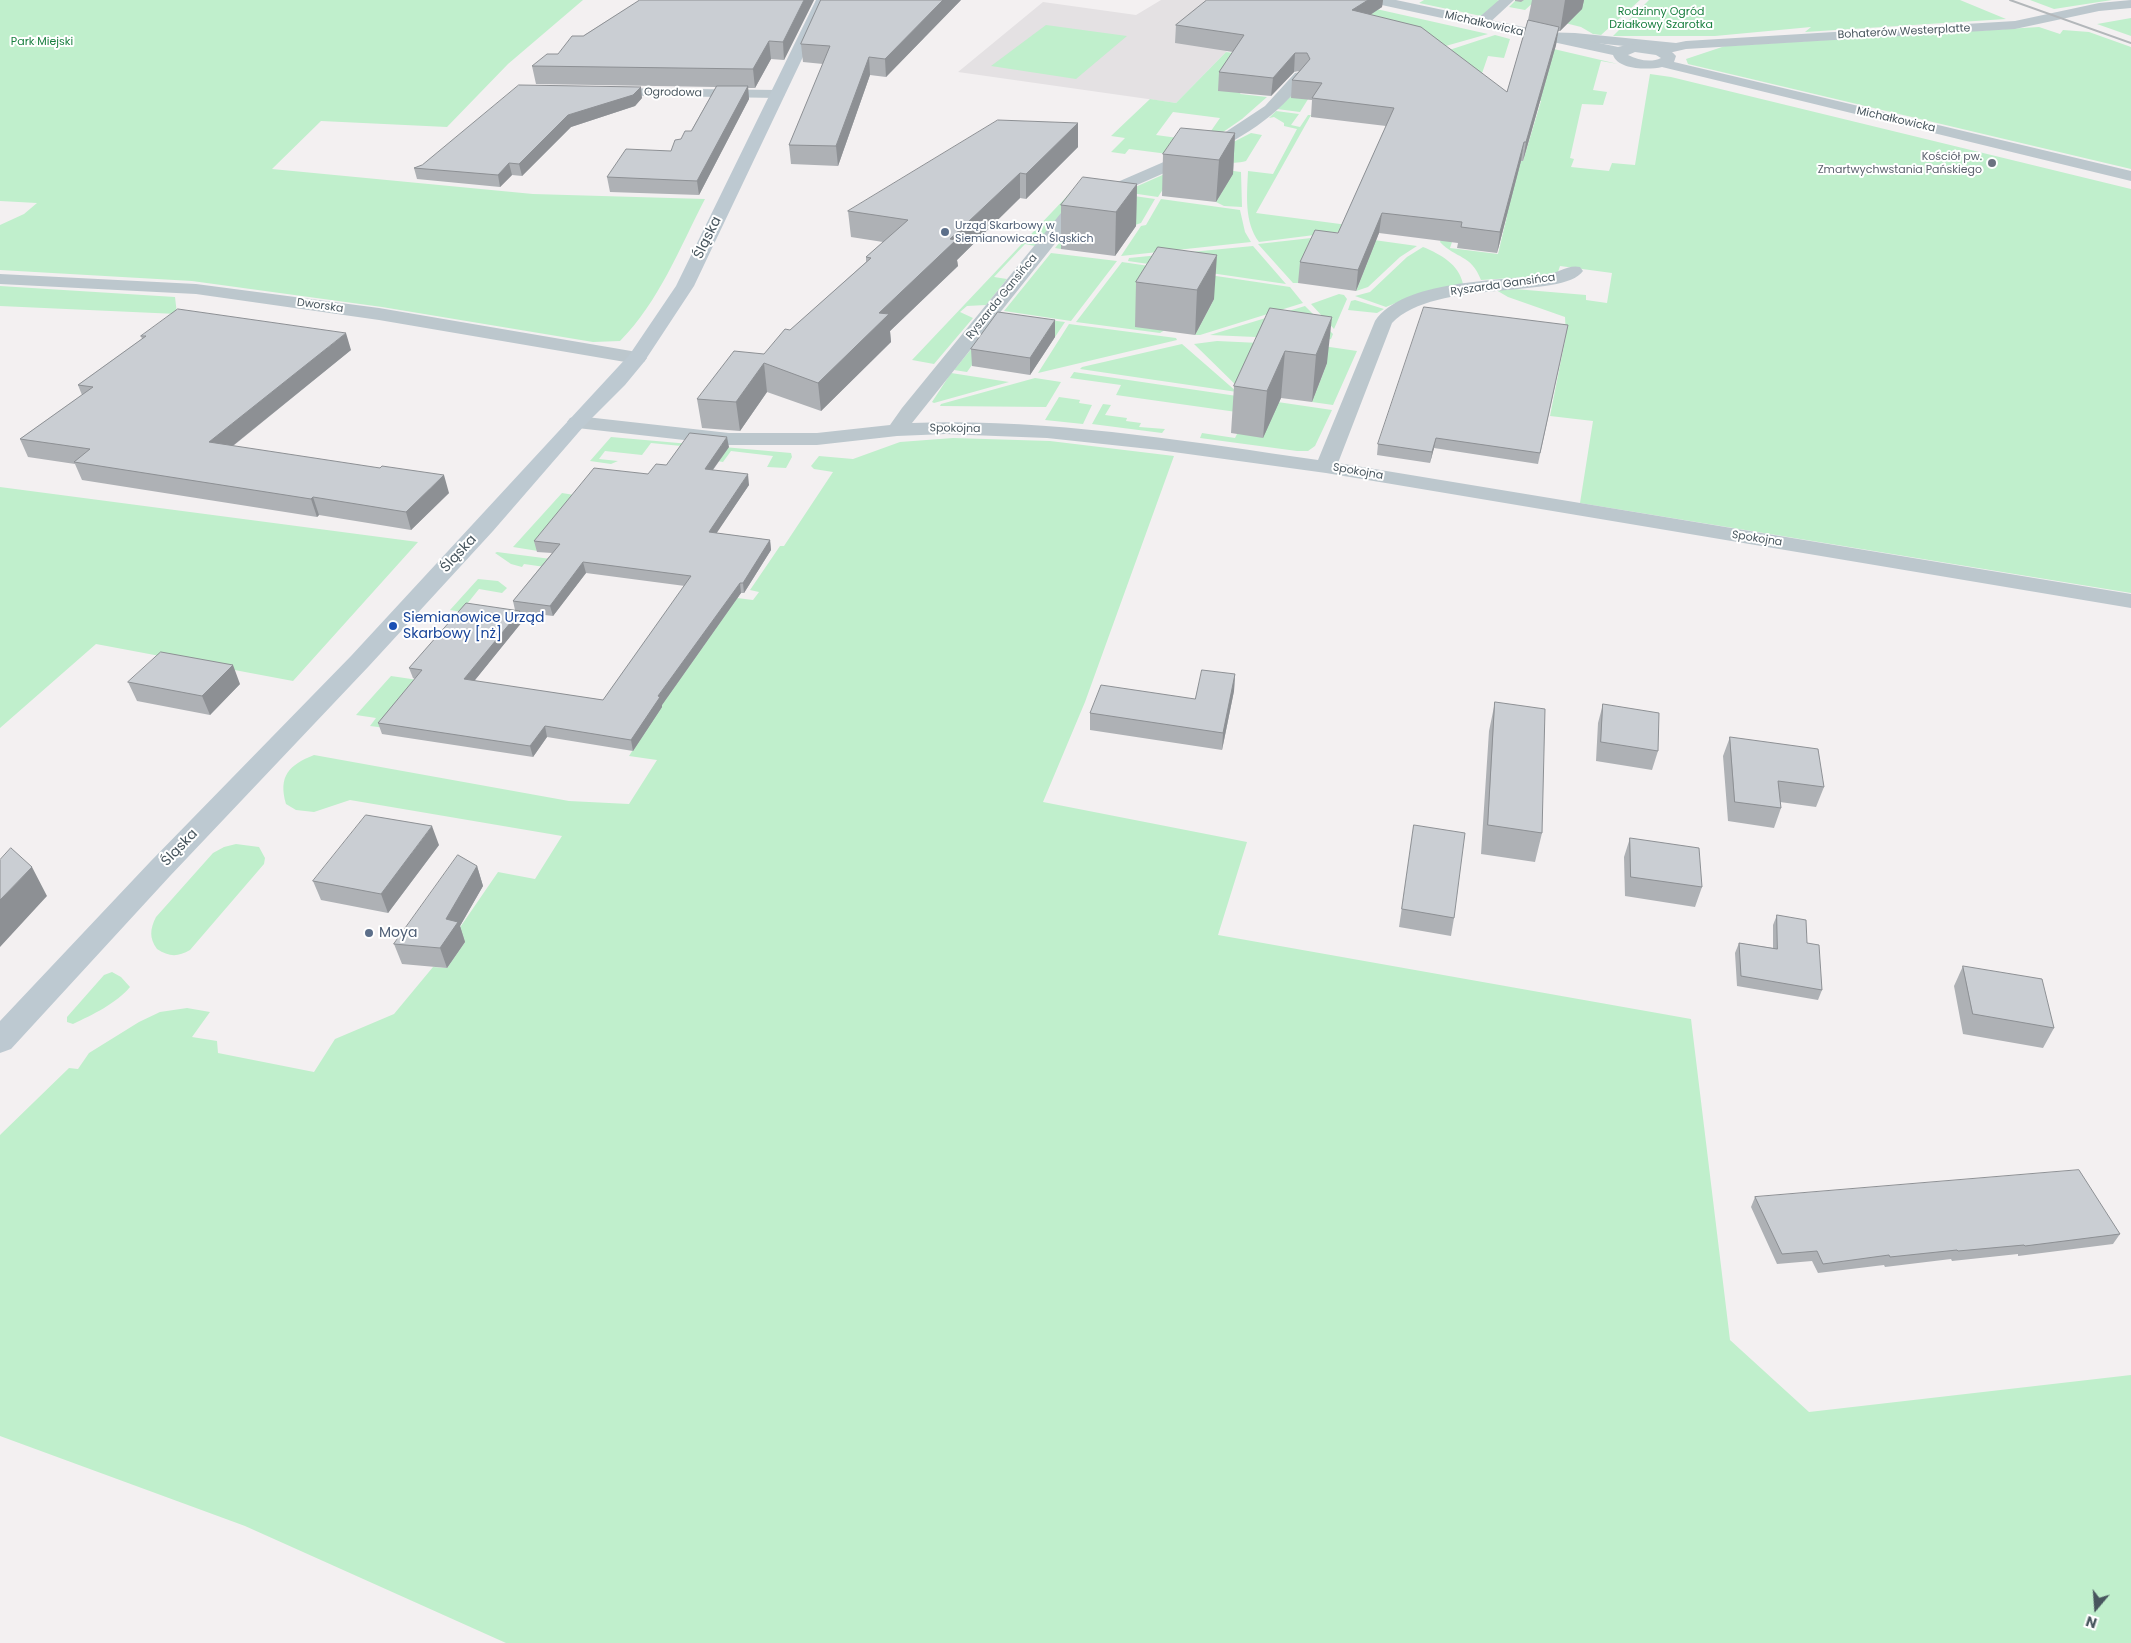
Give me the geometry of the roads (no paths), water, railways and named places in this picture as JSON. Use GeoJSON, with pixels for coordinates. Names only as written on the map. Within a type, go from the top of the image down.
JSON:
{"type":"FeatureCollection","features":[{"type":"Feature","properties":{"kind":"main road","name":"Śląska"},"geometry":{"type":"LineString","coordinates":[[0,1041],[160,869],[386,633],[637,358],[685,286],[823,0]]}},
{"type":"Feature","properties":{"kind":"street","name":"Michałkowicka"},"geometry":{"type":"LineString","coordinates":[[1377,0],[1620,52],[1620,56],[1630,61],[1646,64],[1661,57],[2131,176]]}},
{"type":"Feature","properties":{"kind":"street"},"geometry":{"type":"LineString","coordinates":[[1480,22],[1507,0]]}},
{"type":"Feature","properties":{"kind":"street","name":"Bohaterów Westerplatte"},"geometry":{"type":"LineString","coordinates":[[1539,36],[1575,37],[1674,47],[2015,26],[2083,11],[2131,4]]}},
{"type":"Feature","properties":{"kind":"street","name":"Bohaterów Westerplatte"},"geometry":{"type":"LineString","coordinates":[[1661,57],[1674,47]]}},
{"type":"Feature","properties":{"kind":"street","name":"Ryszarda Gansińca"},"geometry":{"type":"LineString","coordinates":[[897,430],[909,412],[1066,217],[1089,202],[1218,144],[1270,110],[1300,76]]}},
{"type":"Feature","properties":{"kind":"street","name":"Ogrodowa"},"geometry":{"type":"LineString","coordinates":[[593,92],[778,94]]}},
{"type":"Feature","properties":{"kind":"street","name":"Ryszarda Gansińca"},"geometry":{"type":"LineString","coordinates":[[1326,467],[1384,321],[1396,310],[1414,301],[1455,291],[1509,283],[1555,280],[1574,271]]}},
{"type":"Feature","properties":{"kind":"street","name":"Dworska"},"geometry":{"type":"LineString","coordinates":[[0,279],[196,289],[379,314],[637,358]]}},
{"type":"Feature","properties":{"kind":"street","name":"Spokojna"},"geometry":{"type":"LineString","coordinates":[[578,422],[729,439],[817,439],[897,430],[945,428],[1047,432],[1160,444],[1326,467],[2131,602]]}},
{"type":"Feature","properties":{"kind":"railway"},"geometry":{"type":"LineString","coordinates":[[2010,0],[2131,43]]}},
{"type":"Feature","properties":{"kind":"place","name":"Kościół pw. Zmartwychwstania Pańskiego"},"geometry":{"type":"Point","coordinates":[1992,163]}},
{"type":"Feature","properties":{"kind":"place","name":"Urząd Skarbowy w Siemianowicach Śląskich"},"geometry":{"type":"Point","coordinates":[945,232]}},
{"type":"Feature","properties":{"kind":"place","name":"Siemianowice Urząd Skarbowy [nż]"},"geometry":{"type":"Point","coordinates":[393,626]}},
{"type":"Feature","properties":{"kind":"place","name":"Moya"},"geometry":{"type":"Point","coordinates":[369,933]}},
{"type":"Feature","properties":{"kind":"park label","name":"Rodzinny Ogród Działkowy Szarotka"},"geometry":{"type":"Point","coordinates":[1661,18]}},
{"type":"Feature","properties":{"kind":"park label","name":"Park Miejski"},"geometry":{"type":"Point","coordinates":[42,42]}}]}
